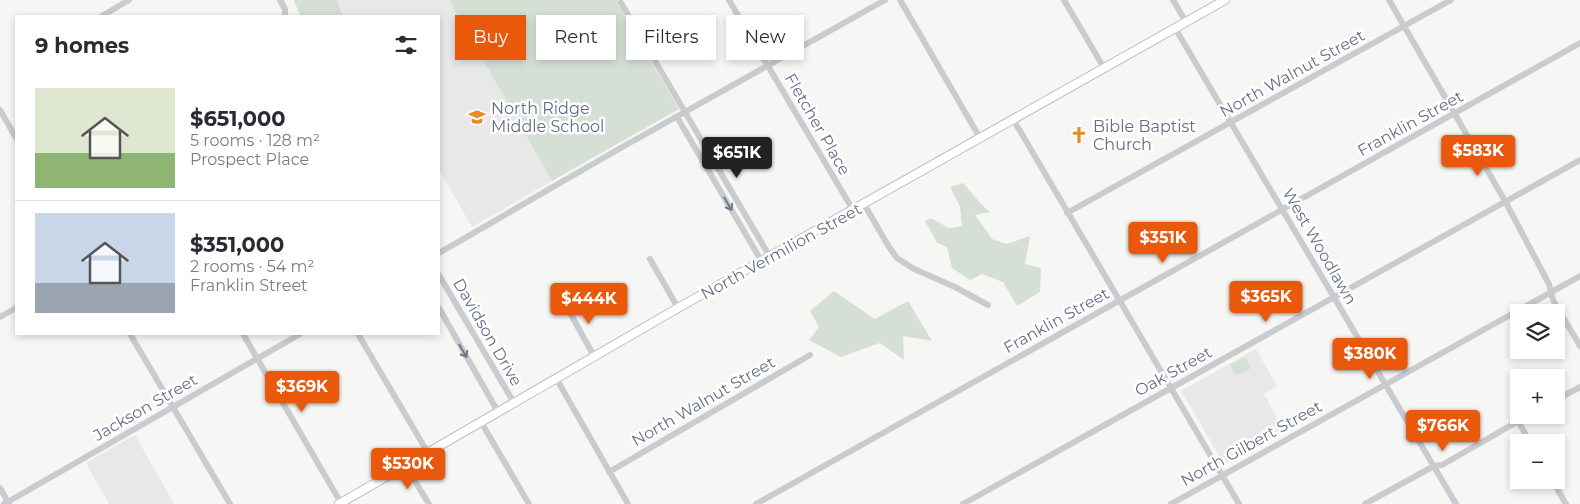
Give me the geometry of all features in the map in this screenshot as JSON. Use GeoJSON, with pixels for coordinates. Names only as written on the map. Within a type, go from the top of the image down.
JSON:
{"type":"FeatureCollection","features":[{"type":"Feature","properties":{"kind":"main road","name":"North Vermilion Street"},"geometry":{"type":"LineString","coordinates":[[340,503],[678,308],[1225,0]]}},
{"type":"Feature","properties":{"kind":"street"},"geometry":{"type":"LineString","coordinates":[[104,15],[129,0]]}},
{"type":"Feature","properties":{"kind":"street"},"geometry":{"type":"LineString","coordinates":[[280,0],[286,15]]}},
{"type":"Feature","properties":{"kind":"street","name":"Fletcher Place"},"geometry":{"type":"LineString","coordinates":[[730,0],[853,210]]}},
{"type":"Feature","properties":{"kind":"street"},"geometry":{"type":"LineString","coordinates":[[440,252],[885,0]]}},
{"type":"Feature","properties":{"kind":"street"},"geometry":{"type":"LineString","coordinates":[[900,0],[980,138]]}},
{"type":"Feature","properties":{"kind":"street"},"geometry":{"type":"LineString","coordinates":[[1064,0],[1104,68]]}},
{"type":"Feature","properties":{"kind":"street"},"geometry":{"type":"LineString","coordinates":[[1173,0],[1186,22]]}},
{"type":"Feature","properties":{"kind":"street"},"geometry":{"type":"LineString","coordinates":[[1389,0],[1505,201],[1549,284],[1554,300],[1580,346]]}},
{"type":"Feature","properties":{"kind":"street","name":"North Walnut Street"},"geometry":{"type":"LineString","coordinates":[[1067,213],[1451,0]]}},
{"type":"Feature","properties":{"kind":"street"},"geometry":{"type":"LineString","coordinates":[[621,3],[770,257]]}},
{"type":"Feature","properties":{"kind":"street","name":"West Woodlawn"},"geometry":{"type":"LineString","coordinates":[[1175,28],[1456,504]]}},
{"type":"Feature","properties":{"kind":"street","name":"Franklin Street"},"geometry":{"type":"LineString","coordinates":[[756,504],[1580,43]]}},
{"type":"Feature","properties":{"kind":"street"},"geometry":{"type":"LineString","coordinates":[[0,110],[15,136]]}},
{"type":"Feature","properties":{"kind":"street"},"geometry":{"type":"LineString","coordinates":[[677,117],[762,262]]}},
{"type":"Feature","properties":{"kind":"street"},"geometry":{"type":"LineString","coordinates":[[1012,119],[1239,504]]}},
{"type":"Feature","properties":{"kind":"street","name":"Oak Street"},"geometry":{"type":"LineString","coordinates":[[962,504],[1580,160]]}},
{"type":"Feature","properties":{"kind":"street"},"geometry":{"type":"LineString","coordinates":[[864,204],[888,247],[897,258],[914,269],[955,287],[988,305]]}},
{"type":"Feature","properties":{"kind":"street"},"geometry":{"type":"LineString","coordinates":[[650,259],[678,308]]}},
{"type":"Feature","properties":{"kind":"street","name":"North Gilbert Street"},"geometry":{"type":"LineString","coordinates":[[1171,504],[1580,276]]}},
{"type":"Feature","properties":{"kind":"street","name":"Davidson Drive"},"geometry":{"type":"LineString","coordinates":[[440,277],[514,403]]}},
{"type":"Feature","properties":{"kind":"street"},"geometry":{"type":"LineString","coordinates":[[565,304],[594,356]]}},
{"type":"Feature","properties":{"kind":"street"},"geometry":{"type":"LineString","coordinates":[[0,317],[15,309]]}},
{"type":"Feature","properties":{"kind":"street","name":"Davidson Drive"},"geometry":{"type":"LineString","coordinates":[[440,310],[498,412]]}},
{"type":"Feature","properties":{"kind":"street"},"geometry":{"type":"LineString","coordinates":[[131,335],[230,504]]}},
{"type":"Feature","properties":{"kind":"street"},"geometry":{"type":"LineString","coordinates":[[244,335],[340,503]]}},
{"type":"Feature","properties":{"kind":"street","name":"Jackson Street"},"geometry":{"type":"LineString","coordinates":[[7,503],[298,335]]}},
{"type":"Feature","properties":{"kind":"street"},"geometry":{"type":"LineString","coordinates":[[359,335],[428,453]]}},
{"type":"Feature","properties":{"kind":"street","name":"North Walnut Street"},"geometry":{"type":"LineString","coordinates":[[609,472],[810,355]]}},
{"type":"Feature","properties":{"kind":"street"},"geometry":{"type":"LineString","coordinates":[[556,378],[628,504]]}},
{"type":"Feature","properties":{"kind":"street"},"geometry":{"type":"LineString","coordinates":[[1565,395],[1580,386]]}},
{"type":"Feature","properties":{"kind":"street"},"geometry":{"type":"LineString","coordinates":[[481,422],[529,504]]}},
{"type":"Feature","properties":{"kind":"street"},"geometry":{"type":"LineString","coordinates":[[1365,504],[1434,466],[1442,465],[1513,424]]}},
{"type":"Feature","properties":{"kind":"street"},"geometry":{"type":"LineString","coordinates":[[406,465],[429,504]]}},
{"type":"Feature","properties":{"kind":"street"},"geometry":{"type":"LineString","coordinates":[[0,488],[7,503]]}},
{"type":"Feature","properties":{"kind":"street"},"geometry":{"type":"LineString","coordinates":[[1557,489],[1566,504]]}},
{"type":"Feature","properties":{"kind":"shaded area"},"geometry":{"type":"Polygon","coordinates":[[[294,0],[337,0],[343,15],[300,15],[294,0]]]}},
{"type":"Feature","properties":{"kind":"shaded area","name":"North Ridge Middle School"},"geometry":{"type":"Polygon","coordinates":[[[337,0],[449,0],[458,15],[455,15],[455,60],[483,60],[552,181],[472,227],[440,172],[440,15],[344,15],[337,0]]]}},
{"type":"Feature","properties":{"kind":"shaded area"},"geometry":{"type":"Polygon","coordinates":[[[449,0],[623,0],[617,3],[626,18],[626,60],[650,60],[679,109],[552,181],[483,60],[526,60],[526,15],[458,15],[449,0]]]}},
{"type":"Feature","properties":{"kind":"shaded area"},"geometry":{"type":"Polygon","coordinates":[[[963,183],[990,212],[975,215],[992,239],[1007,244],[1030,236],[1025,264],[1041,268],[1040,292],[1017,306],[1003,282],[982,274],[970,280],[952,268],[947,247],[937,243],[925,221],[931,218],[949,228],[962,226],[960,207],[950,187],[963,183]]]}},
{"type":"Feature","properties":{"kind":"shaded area"},"geometry":{"type":"Polygon","coordinates":[[[834,291],[875,319],[908,301],[932,341],[903,336],[904,360],[880,343],[841,357],[809,340],[819,327],[810,311],[834,291]]]}},
{"type":"Feature","properties":{"kind":"shaded area"},"geometry":{"type":"Polygon","coordinates":[[[1256,349],[1277,386],[1264,394],[1284,431],[1224,464],[1181,391],[1256,349]]]}},
{"type":"Feature","properties":{"kind":"shaded area"},"geometry":{"type":"Polygon","coordinates":[[[1245,357],[1251,368],[1236,376],[1230,365],[1245,357]]]}},
{"type":"Feature","properties":{"kind":"shaded area"},"geometry":{"type":"Polygon","coordinates":[[[135,435],[174,504],[109,504],[86,463],[135,435]]]}},
{"type":"Feature","properties":{"kind":"place","name":"North Ridge Middle School"},"geometry":{"type":"Point","coordinates":[477,117]}},
{"type":"Feature","properties":{"kind":"place","name":"Bible Baptist Church"},"geometry":{"type":"Point","coordinates":[1079,135]}}]}
